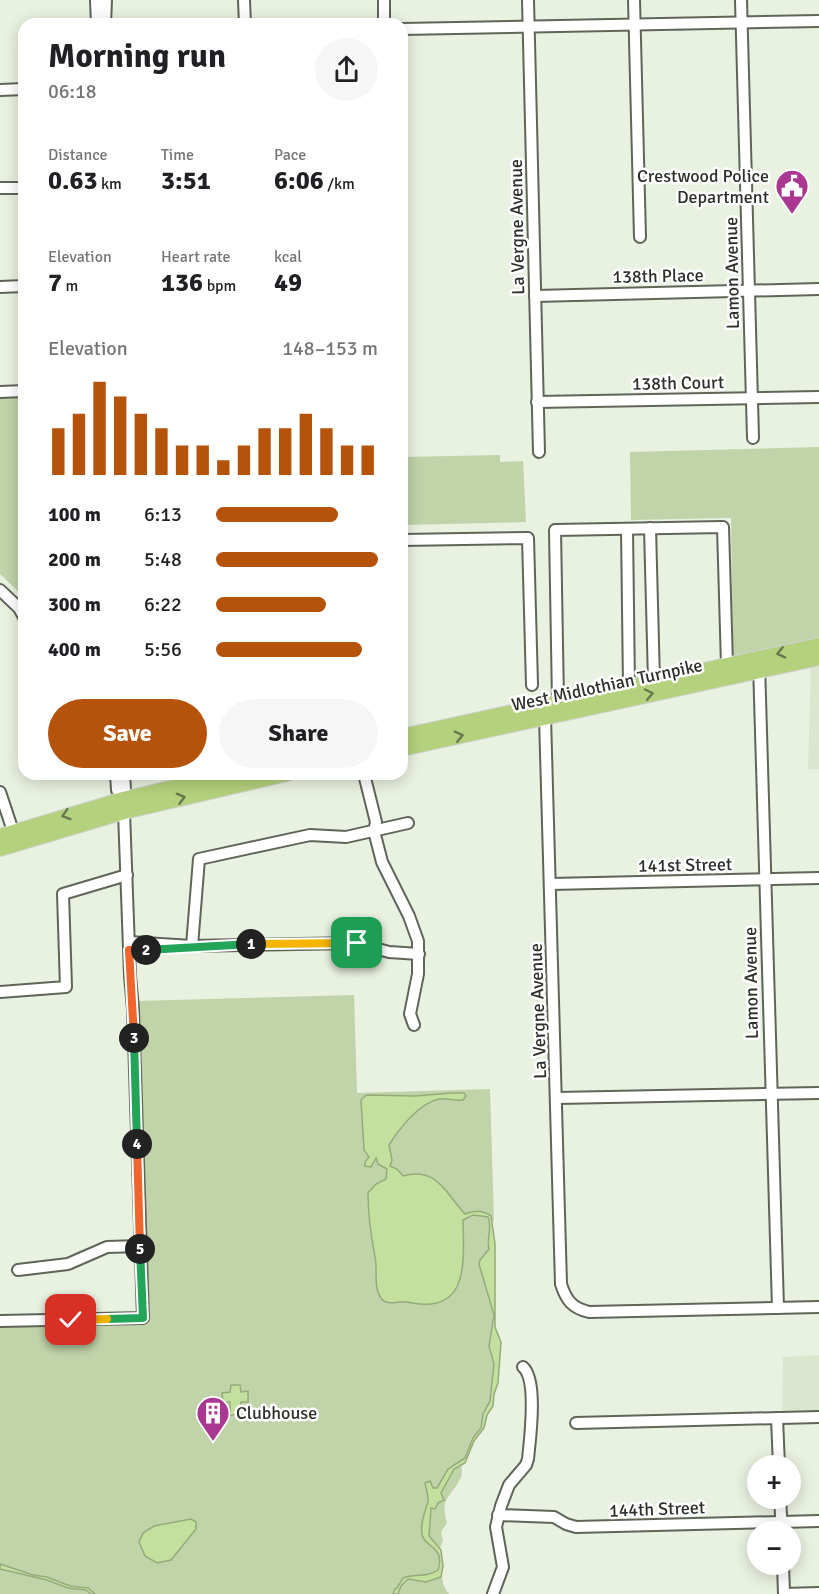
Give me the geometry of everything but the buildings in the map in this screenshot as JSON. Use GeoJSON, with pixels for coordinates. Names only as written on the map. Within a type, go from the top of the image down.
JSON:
{"type":"FeatureCollection","features":[{"type":"Feature","properties":{"kind":"main road","name":"West Midlothian Turnpike"},"geometry":{"type":"LineString","coordinates":[[408,748],[545,717],[759,664],[819,645]]}},
{"type":"Feature","properties":{"kind":"main road","name":"West Midlothian Turnpike"},"geometry":{"type":"LineString","coordinates":[[408,735],[727,665],[819,658]]}},
{"type":"Feature","properties":{"kind":"main road"},"geometry":{"type":"LineString","coordinates":[[7,834],[206,780]]}},
{"type":"Feature","properties":{"kind":"main road"},"geometry":{"type":"LineString","coordinates":[[0,849],[123,802],[196,794],[260,780]]}},
{"type":"Feature","properties":{"kind":"street"},"geometry":{"type":"LineString","coordinates":[[96,0],[97,18]]}},
{"type":"Feature","properties":{"kind":"street"},"geometry":{"type":"LineString","coordinates":[[105,18],[106,0]]}},
{"type":"Feature","properties":{"kind":"street"},"geometry":{"type":"LineString","coordinates":[[244,0],[245,18]]}},
{"type":"Feature","properties":{"kind":"street"},"geometry":{"type":"LineString","coordinates":[[384,0],[384,18]]}},
{"type":"Feature","properties":{"kind":"street","name":"La Vergne Avenue"},"geometry":{"type":"LineString","coordinates":[[528,0],[539,453]]}},
{"type":"Feature","properties":{"kind":"street"},"geometry":{"type":"LineString","coordinates":[[634,0],[640,237]]}},
{"type":"Feature","properties":{"kind":"street","name":"Lamon Avenue"},"geometry":{"type":"LineString","coordinates":[[741,0],[753,438]]}},
{"type":"Feature","properties":{"kind":"street"},"geometry":{"type":"LineString","coordinates":[[408,28],[635,26],[819,21]]}},
{"type":"Feature","properties":{"kind":"street"},"geometry":{"type":"LineString","coordinates":[[0,90],[18,89]]}},
{"type":"Feature","properties":{"kind":"street"},"geometry":{"type":"LineString","coordinates":[[0,188],[18,188]]}},
{"type":"Feature","properties":{"kind":"street"},"geometry":{"type":"LineString","coordinates":[[0,287],[18,286]]}},
{"type":"Feature","properties":{"kind":"street","name":"138th Place"},"geometry":{"type":"LineString","coordinates":[[535,296],[819,289]]}},
{"type":"Feature","properties":{"kind":"street"},"geometry":{"type":"LineString","coordinates":[[0,392],[18,391]]}},
{"type":"Feature","properties":{"kind":"street","name":"138th Court"},"geometry":{"type":"LineString","coordinates":[[537,402],[819,396]]}},
{"type":"Feature","properties":{"kind":"street"},"geometry":{"type":"LineString","coordinates":[[545,717],[558,701],[555,530],[723,527],[727,665]]}},
{"type":"Feature","properties":{"kind":"street"},"geometry":{"type":"LineString","coordinates":[[650,528],[654,681]]}},
{"type":"Feature","properties":{"kind":"street"},"geometry":{"type":"LineString","coordinates":[[627,529],[629,686]]}},
{"type":"Feature","properties":{"kind":"street"},"geometry":{"type":"LineString","coordinates":[[408,540],[528,538],[532,685]]}},
{"type":"Feature","properties":{"kind":"street"},"geometry":{"type":"LineString","coordinates":[[0,590],[18,607]]}},
{"type":"Feature","properties":{"kind":"street","name":"Lamon Avenue"},"geometry":{"type":"LineString","coordinates":[[759,664],[778,1308]]}},
{"type":"Feature","properties":{"kind":"street","name":"La Vergne Avenue"},"geometry":{"type":"LineString","coordinates":[[545,717],[561,1284],[564,1295],[576,1309],[589,1312],[778,1308]]}},
{"type":"Feature","properties":{"kind":"street"},"geometry":{"type":"LineString","coordinates":[[116,780],[117,790],[123,802]]}},
{"type":"Feature","properties":{"kind":"street"},"geometry":{"type":"LineString","coordinates":[[0,1321],[143,1318],[134,1021],[123,802],[124,780]]}},
{"type":"Feature","properties":{"kind":"street"},"geometry":{"type":"LineString","coordinates":[[359,780],[369,823],[374,831],[385,871],[415,928],[418,974],[410,1014],[414,1025]]}},
{"type":"Feature","properties":{"kind":"street"},"geometry":{"type":"LineString","coordinates":[[366,780],[376,822],[374,831]]}},
{"type":"Feature","properties":{"kind":"street"},"geometry":{"type":"LineString","coordinates":[[0,792],[7,834]]}},
{"type":"Feature","properties":{"kind":"street"},"geometry":{"type":"LineString","coordinates":[[192,946],[199,859],[310,835],[340,838],[408,823]]}},
{"type":"Feature","properties":{"kind":"street"},"geometry":{"type":"LineString","coordinates":[[0,992],[66,987],[63,894],[127,875]]}},
{"type":"Feature","properties":{"kind":"street","name":"141st Street"},"geometry":{"type":"LineString","coordinates":[[551,884],[819,878]]}},
{"type":"Feature","properties":{"kind":"street"},"geometry":{"type":"LineString","coordinates":[[129,946],[184,949],[192,946],[350,942],[398,954],[418,954]]}},
{"type":"Feature","properties":{"kind":"street"},"geometry":{"type":"LineString","coordinates":[[557,1098],[819,1093]]}},
{"type":"Feature","properties":{"kind":"street"},"geometry":{"type":"LineString","coordinates":[[18,1270],[68,1264],[102,1248],[140,1246]]}},
{"type":"Feature","properties":{"kind":"street"},"geometry":{"type":"LineString","coordinates":[[778,1308],[819,1307]]}},
{"type":"Feature","properties":{"kind":"street"},"geometry":{"type":"LineString","coordinates":[[493,1594],[503,1567],[496,1527],[498,1515],[508,1485],[526,1465],[528,1459],[530,1383],[528,1372],[523,1367]]}},
{"type":"Feature","properties":{"kind":"street"},"geometry":{"type":"LineString","coordinates":[[576,1424],[819,1417]]}},
{"type":"Feature","properties":{"kind":"street"},"geometry":{"type":"LineString","coordinates":[[777,1418],[779,1455]]}},
{"type":"Feature","properties":{"kind":"street","name":"144th Street"},"geometry":{"type":"LineString","coordinates":[[498,1515],[554,1517],[576,1527],[747,1527]]}},
{"type":"Feature","properties":{"kind":"street","name":"144th Street"},"geometry":{"type":"LineString","coordinates":[[801,1524],[819,1521]]}},
{"type":"Feature","properties":{"kind":"street"},"geometry":{"type":"LineString","coordinates":[[783,1575],[784,1594],[819,1593]]}},
{"type":"Feature","properties":{"kind":"shaded area"},"geometry":{"type":"Polygon","coordinates":[[[0,396],[18,396],[18,591],[0,574],[0,396]]]}},
{"type":"Feature","properties":{"kind":"shaded area"},"geometry":{"type":"Polygon","coordinates":[[[819,447],[819,639],[733,658],[731,518],[631,520],[630,452],[819,447]]]}},
{"type":"Feature","properties":{"kind":"shaded area"},"geometry":{"type":"Polygon","coordinates":[[[500,455],[500,462],[523,461],[526,522],[408,525],[408,457],[500,455]]]}},
{"type":"Feature","properties":{"kind":"shaded area"},"geometry":{"type":"Polygon","coordinates":[[[819,663],[819,769],[808,769],[811,665],[819,663]]]}},
{"type":"Feature","properties":{"kind":"shaded area"},"geometry":{"type":"Polygon","coordinates":[[[354,995],[357,1093],[490,1089],[494,1221],[491,1221],[492,1306],[494,1327],[499,1344],[491,1405],[467,1457],[461,1463],[461,1477],[448,1498],[445,1508],[447,1523],[441,1532],[443,1541],[440,1548],[442,1578],[449,1594],[0,1594],[0,1324],[147,1320],[136,1001],[354,995]]]}},
{"type":"Feature","properties":{"kind":"shaded area"},"geometry":{"type":"Polygon","coordinates":[[[464,1093],[466,1096],[463,1100],[432,1101],[404,1124],[389,1145],[392,1160],[390,1166],[397,1169],[403,1176],[415,1174],[433,1178],[465,1214],[478,1211],[491,1216],[495,1244],[495,1327],[501,1342],[498,1383],[493,1406],[487,1415],[484,1428],[474,1441],[465,1463],[454,1469],[441,1493],[444,1500],[438,1503],[435,1509],[431,1508],[429,1536],[441,1550],[443,1566],[441,1577],[426,1582],[408,1579],[401,1586],[398,1594],[393,1594],[403,1578],[430,1574],[438,1570],[440,1562],[437,1551],[426,1542],[422,1534],[422,1522],[428,1500],[425,1483],[430,1481],[433,1488],[437,1488],[448,1469],[465,1458],[473,1438],[481,1428],[483,1414],[490,1401],[494,1364],[489,1346],[494,1315],[479,1264],[489,1249],[490,1225],[488,1217],[473,1215],[463,1220],[462,1269],[459,1283],[452,1294],[442,1301],[427,1304],[384,1301],[376,1284],[376,1262],[368,1193],[376,1184],[386,1179],[387,1169],[378,1164],[376,1158],[371,1167],[365,1166],[369,1157],[364,1150],[361,1100],[368,1095],[415,1096],[464,1093]]]}},
{"type":"Feature","properties":{"kind":"shaded area"},"geometry":{"type":"Polygon","coordinates":[[[819,1355],[819,1419],[782,1420],[783,1357],[819,1355]]]}},
{"type":"Feature","properties":{"kind":"shaded area"},"geometry":{"type":"Polygon","coordinates":[[[231,1385],[240,1385],[241,1392],[248,1391],[248,1402],[241,1402],[241,1413],[228,1416],[230,1402],[223,1402],[222,1393],[230,1392],[231,1385]]]}},
{"type":"Feature","properties":{"kind":"shaded area"},"geometry":{"type":"Polygon","coordinates":[[[191,1519],[196,1522],[196,1529],[171,1560],[157,1563],[145,1556],[139,1542],[143,1533],[154,1526],[191,1519]]]}},
{"type":"Feature","properties":{"kind":"shaded area"},"geometry":{"type":"Polygon","coordinates":[[[0,1564],[70,1586],[88,1588],[95,1594],[0,1569],[0,1564]]]}},
{"type":"Feature","properties":{"kind":"place","name":"Crestwood Police Department"},"geometry":{"type":"Point","coordinates":[792,215]}},
{"type":"Feature","properties":{"kind":"place","name":"Clubhouse"},"geometry":{"type":"Point","coordinates":[213,1442]}},
{"type":"Feature","properties":{"kind":"route"},"geometry":{"type":"LineString","coordinates":[[71,1320],[143,1318],[129,950],[184,949],[192,946],[357,943]]}}]}
